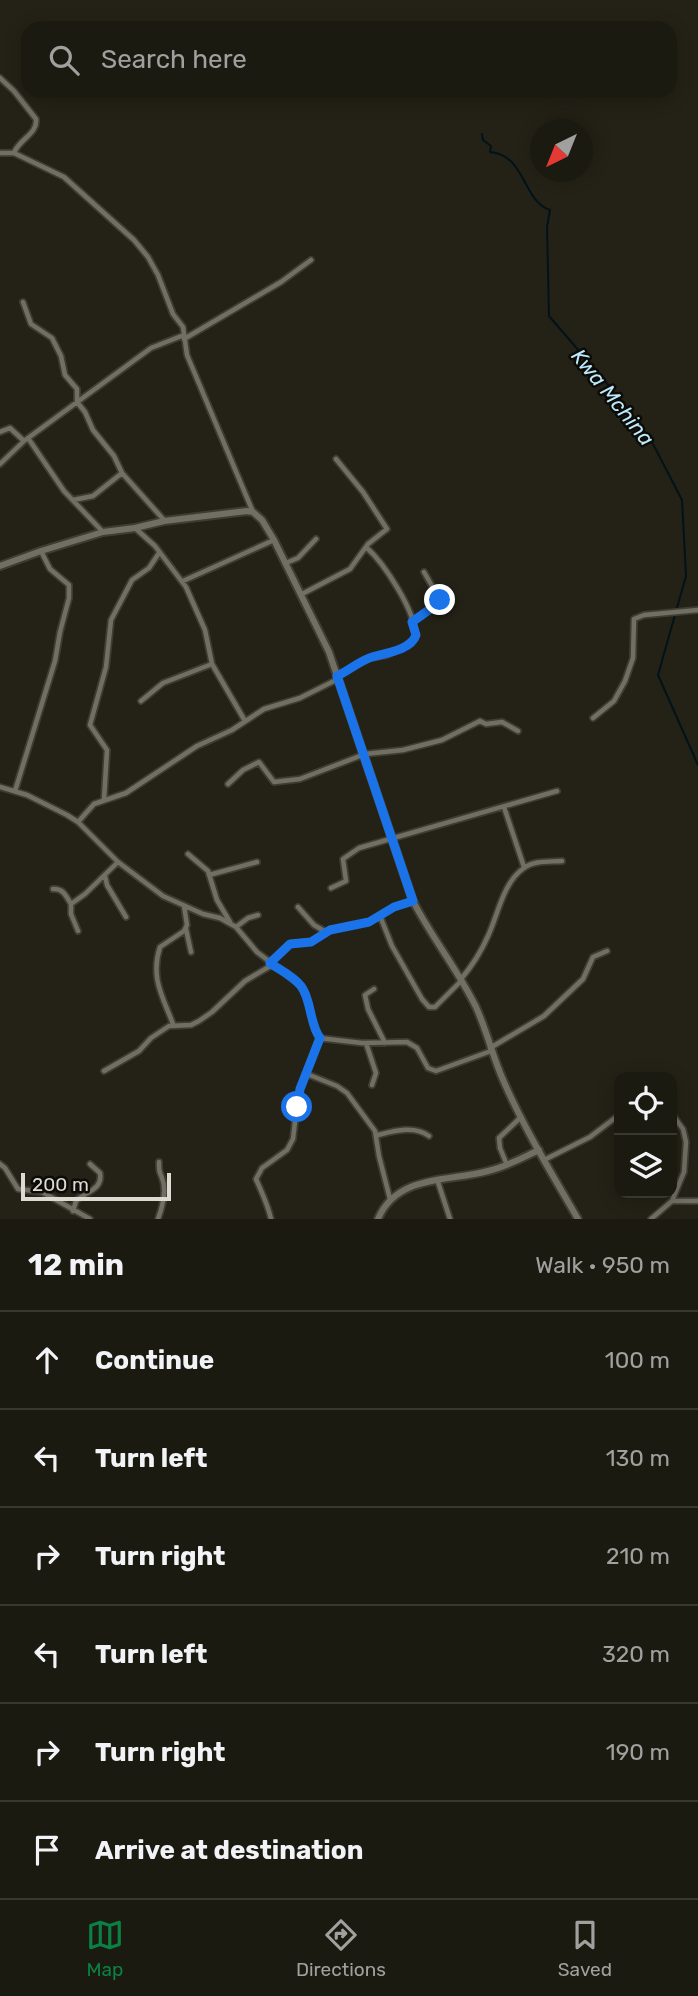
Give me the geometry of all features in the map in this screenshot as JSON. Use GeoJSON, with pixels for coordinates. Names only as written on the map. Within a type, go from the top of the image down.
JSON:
{"type":"FeatureCollection","features":[{"type":"Feature","properties":{"kind":"street"},"geometry":{"type":"LineString","coordinates":[[0,78],[35,115],[37,123],[35,129],[17,145],[13,153]]}},
{"type":"Feature","properties":{"kind":"street"},"geometry":{"type":"LineString","coordinates":[[0,153],[13,153],[64,177],[134,240],[158,275],[173,314],[183,327],[187,355],[253,512],[262,520],[274,540],[329,652],[413,901],[462,980],[477,1009],[491,1050],[521,1117],[578,1219]]}},
{"type":"Feature","properties":{"kind":"street"},"geometry":{"type":"LineString","coordinates":[[0,464],[26,440],[150,348],[184,337],[281,282],[312,260]]}},
{"type":"Feature","properties":{"kind":"street"},"geometry":{"type":"LineString","coordinates":[[23,302],[31,324],[52,338],[56,345],[65,375],[77,389],[77,402],[93,430],[114,456],[122,473],[164,521]]}},
{"type":"Feature","properties":{"kind":"street"},"geometry":{"type":"LineString","coordinates":[[0,432],[9,428],[26,440],[73,500],[103,532]]}},
{"type":"Feature","properties":{"kind":"street"},"geometry":{"type":"LineString","coordinates":[[302,594],[350,569],[366,546],[385,532],[386,527],[363,492],[336,459]]}},
{"type":"Feature","properties":{"kind":"street"},"geometry":{"type":"LineString","coordinates":[[73,500],[93,496],[122,473]]}},
{"type":"Feature","properties":{"kind":"street"},"geometry":{"type":"LineString","coordinates":[[0,566],[103,532],[239,511],[253,512]]}},
{"type":"Feature","properties":{"kind":"street"},"geometry":{"type":"LineString","coordinates":[[135,528],[146,537],[183,581],[205,630],[212,664],[245,721]]}},
{"type":"Feature","properties":{"kind":"street"},"geometry":{"type":"LineString","coordinates":[[183,581],[274,540]]}},
{"type":"Feature","properties":{"kind":"street"},"geometry":{"type":"LineString","coordinates":[[286,563],[298,558],[316,540]]}},
{"type":"Feature","properties":{"kind":"street"},"geometry":{"type":"LineString","coordinates":[[78,822],[90,807],[126,793],[190,751],[276,704],[300,698],[370,658],[411,644],[416,635],[404,602],[382,564],[366,546]]}},
{"type":"Feature","properties":{"kind":"street"},"geometry":{"type":"LineString","coordinates":[[15,791],[55,661],[69,598],[69,585],[50,569],[41,551]]}},
{"type":"Feature","properties":{"kind":"street"},"geometry":{"type":"LineString","coordinates":[[104,800],[107,750],[90,725],[106,667],[111,620],[132,580],[149,568],[159,553]]}},
{"type":"Feature","properties":{"kind":"street"},"geometry":{"type":"LineString","coordinates":[[412,622],[440,600],[424,572]]}},
{"type":"Feature","properties":{"kind":"street"},"geometry":{"type":"LineString","coordinates":[[593,718],[614,701],[625,681],[633,658],[634,619],[644,615],[698,610]]}},
{"type":"Feature","properties":{"kind":"street"},"geometry":{"type":"LineString","coordinates":[[141,701],[163,683],[212,664]]}},
{"type":"Feature","properties":{"kind":"street"},"geometry":{"type":"LineString","coordinates":[[228,784],[243,770],[259,762],[274,782],[285,782],[318,773],[365,754],[403,750],[442,740],[480,721],[486,724],[501,722],[518,731]]}},
{"type":"Feature","properties":{"kind":"street"},"geometry":{"type":"LineString","coordinates":[[0,787],[56,808],[78,822],[118,862],[163,896],[236,927],[271,964],[295,979],[303,989],[315,1030],[320,1038]]}},
{"type":"Feature","properties":{"kind":"street"},"geometry":{"type":"LineString","coordinates":[[331,888],[347,879],[343,860],[359,848],[391,841],[415,831],[557,791]]}},
{"type":"Feature","properties":{"kind":"street"},"geometry":{"type":"LineString","coordinates":[[504,807],[524,867]]}},
{"type":"Feature","properties":{"kind":"street"},"geometry":{"type":"LineString","coordinates":[[188,854],[202,865],[209,875],[217,900],[230,923]]}},
{"type":"Feature","properties":{"kind":"street"},"geometry":{"type":"LineString","coordinates":[[380,916],[392,946],[422,999],[429,1007],[435,1007],[462,980],[478,956],[508,889],[524,867],[562,861]]}},
{"type":"Feature","properties":{"kind":"street"},"geometry":{"type":"LineString","coordinates":[[71,904],[118,862]]}},
{"type":"Feature","properties":{"kind":"street"},"geometry":{"type":"LineString","coordinates":[[209,875],[257,862]]}},
{"type":"Feature","properties":{"kind":"street"},"geometry":{"type":"LineString","coordinates":[[105,875],[107,885],[126,917]]}},
{"type":"Feature","properties":{"kind":"street"},"geometry":{"type":"LineString","coordinates":[[52,889],[59,889],[71,904],[71,914],[78,931]]}},
{"type":"Feature","properties":{"kind":"street"},"geometry":{"type":"LineString","coordinates":[[104,1070],[139,1051],[151,1038],[173,1024],[195,1024],[245,981],[271,964],[290,944],[311,942],[327,932],[363,923],[394,907],[413,901]]}},
{"type":"Feature","properties":{"kind":"street"},"geometry":{"type":"LineString","coordinates":[[184,906],[191,952]]}},
{"type":"Feature","properties":{"kind":"street"},"geometry":{"type":"LineString","coordinates":[[298,907],[314,925],[327,932]]}},
{"type":"Feature","properties":{"kind":"street"},"geometry":{"type":"LineString","coordinates":[[236,927],[248,918],[258,915]]}},
{"type":"Feature","properties":{"kind":"street"},"geometry":{"type":"LineString","coordinates":[[173,1024],[163,1004],[156,970],[163,944],[186,928]]}},
{"type":"Feature","properties":{"kind":"street"},"geometry":{"type":"LineString","coordinates":[[320,1038],[412,1044],[431,1071],[442,1070],[491,1050],[544,1016],[583,979],[593,957],[607,951]]}},
{"type":"Feature","properties":{"kind":"street"},"geometry":{"type":"LineString","coordinates":[[374,989],[365,995],[366,1003],[385,1043]]}},
{"type":"Feature","properties":{"kind":"street"},"geometry":{"type":"LineString","coordinates":[[271,1219],[265,1206],[265,1196],[256,1179],[262,1168],[290,1146],[296,1132],[298,1096],[320,1038]]}},
{"type":"Feature","properties":{"kind":"street"},"geometry":{"type":"LineString","coordinates":[[366,1043],[376,1073],[372,1085]]}},
{"type":"Feature","properties":{"kind":"street"},"geometry":{"type":"LineString","coordinates":[[307,1074],[347,1093],[377,1135],[379,1156],[390,1199]]}},
{"type":"Feature","properties":{"kind":"street"},"geometry":{"type":"LineString","coordinates":[[507,1165],[499,1138],[521,1117]]}},
{"type":"Feature","properties":{"kind":"street"},"geometry":{"type":"LineString","coordinates":[[544,1160],[590,1137],[614,1119]]}},
{"type":"Feature","properties":{"kind":"street"},"geometry":{"type":"LineString","coordinates":[[651,1219],[672,1201],[684,1172],[686,1142],[683,1129],[677,1121]]}},
{"type":"Feature","properties":{"kind":"street"},"geometry":{"type":"LineString","coordinates":[[377,1135],[402,1130],[426,1133],[429,1136]]}},
{"type":"Feature","properties":{"kind":"street"},"geometry":{"type":"LineString","coordinates":[[378,1219],[390,1199],[403,1189],[437,1178],[472,1175],[507,1165],[539,1150]]}},
{"type":"Feature","properties":{"kind":"street"},"geometry":{"type":"LineString","coordinates":[[158,1219],[163,1205],[163,1182],[158,1172],[159,1162]]}},
{"type":"Feature","properties":{"kind":"street"},"geometry":{"type":"LineString","coordinates":[[0,1164],[18,1189],[42,1192],[73,1212],[90,1219]]}},
{"type":"Feature","properties":{"kind":"street"},"geometry":{"type":"LineString","coordinates":[[73,1212],[80,1197],[97,1188],[100,1182],[100,1173],[90,1164]]}},
{"type":"Feature","properties":{"kind":"street"},"geometry":{"type":"LineString","coordinates":[[437,1178],[450,1219]]}},
{"type":"Feature","properties":{"kind":"street"},"geometry":{"type":"LineString","coordinates":[[672,1201],[698,1201]]}},
{"type":"Feature","properties":{"kind":"waterway","name":"Kwa Mchina"},"geometry":{"type":"LineString","coordinates":[[482,134],[483,140],[491,146],[490,152],[511,161],[534,198],[550,210],[547,227],[549,316],[610,387],[653,444],[682,500],[686,576],[658,675],[698,765]]}},
{"type":"Feature","properties":{"kind":"route"},"geometry":{"type":"LineString","coordinates":[[297,1107],[300,1089],[320,1038],[315,1030],[303,989],[295,979],[270,963],[290,944],[311,942],[330,930],[369,922],[394,907],[413,901],[337,676],[370,658],[411,644],[416,635],[412,622],[440,600]]}}]}
